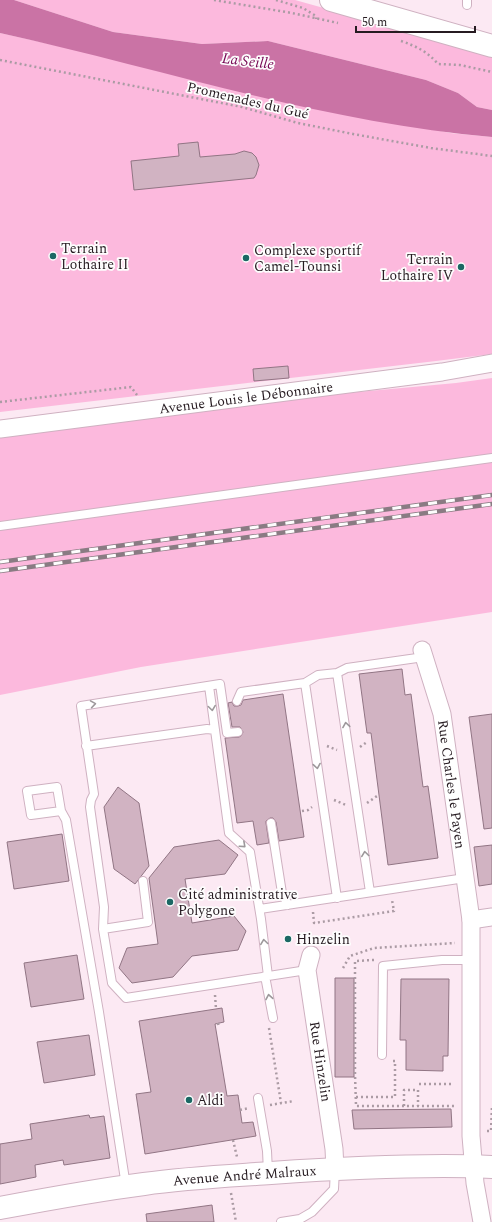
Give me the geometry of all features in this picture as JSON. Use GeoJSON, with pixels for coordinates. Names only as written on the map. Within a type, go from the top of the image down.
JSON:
{"type":"FeatureCollection","features":[{"type":"Feature","properties":{"kind":"main road"},"geometry":{"type":"LineString","coordinates":[[331,0],[492,46]]}},
{"type":"Feature","properties":{"kind":"main road","name":"Avenue André Malraux"},"geometry":{"type":"LineString","coordinates":[[0,1208],[126,1186],[230,1175],[441,1165],[483,1166]]}},
{"type":"Feature","properties":{"kind":"street","name":"Avenue Louis le Débonnaire"},"geometry":{"type":"LineString","coordinates":[[0,429],[442,372],[492,363]]}},
{"type":"Feature","properties":{"kind":"street","name":"Rue Charles le Payen"},"geometry":{"type":"LineString","coordinates":[[423,654],[442,714],[471,920],[471,1136],[483,1166],[482,1222]]}},
{"type":"Feature","properties":{"kind":"street"},"geometry":{"type":"LineString","coordinates":[[471,920],[492,917]]}},
{"type":"Feature","properties":{"kind":"street","name":"Rue Hinzelin"},"geometry":{"type":"LineString","coordinates":[[309,962],[334,1149],[334,1169]]}},
{"type":"Feature","properties":{"kind":"lane"},"geometry":{"type":"LineString","coordinates":[[0,526],[492,458]]}},
{"type":"Feature","properties":{"kind":"lane"},"geometry":{"type":"LineString","coordinates":[[237,701],[241,692],[305,684],[318,675],[337,673],[347,668],[423,654]]}},
{"type":"Feature","properties":{"kind":"lane"},"geometry":{"type":"LineString","coordinates":[[337,673],[370,892]]}},
{"type":"Feature","properties":{"kind":"lane"},"geometry":{"type":"LineString","coordinates":[[238,732],[227,733],[220,684],[80,706],[94,794],[90,807],[104,907],[103,929],[112,984],[126,998],[267,976],[309,962]]}},
{"type":"Feature","properties":{"kind":"lane"},"geometry":{"type":"LineString","coordinates":[[305,684],[337,898]]}},
{"type":"Feature","properties":{"kind":"lane"},"geometry":{"type":"LineString","coordinates":[[209,686],[229,833],[250,852],[260,909],[273,1018]]}},
{"type":"Feature","properties":{"kind":"lane"},"geometry":{"type":"LineString","coordinates":[[86,746],[207,729],[215,730]]}},
{"type":"Feature","properties":{"kind":"lane"},"geometry":{"type":"LineString","coordinates":[[61,811],[31,816],[27,791],[57,787],[61,811],[66,820],[98,1004],[126,1186]]}},
{"type":"Feature","properties":{"kind":"lane"},"geometry":{"type":"LineString","coordinates":[[271,823],[282,893],[288,905]]}},
{"type":"Feature","properties":{"kind":"lane"},"geometry":{"type":"LineString","coordinates":[[260,909],[464,878]]}},
{"type":"Feature","properties":{"kind":"lane"},"geometry":{"type":"LineString","coordinates":[[103,929],[148,922],[142,881]]}},
{"type":"Feature","properties":{"kind":"lane"},"geometry":{"type":"LineString","coordinates":[[382,1055],[383,966],[442,960],[471,960]]}},
{"type":"Feature","properties":{"kind":"lane"},"geometry":{"type":"LineString","coordinates":[[258,1098],[267,1151],[268,1173]]}},
{"type":"Feature","properties":{"kind":"lane"},"geometry":{"type":"LineString","coordinates":[[282,1222],[300,1219],[312,1212],[334,1190],[334,1169]]}},
{"type":"Feature","properties":{"kind":"path"},"geometry":{"type":"LineString","coordinates":[[214,0],[292,13],[344,24]]}},
{"type":"Feature","properties":{"kind":"path"},"geometry":{"type":"LineString","coordinates":[[276,0],[310,11],[316,16],[316,19]]}},
{"type":"Feature","properties":{"kind":"path"},"geometry":{"type":"LineString","coordinates":[[396,40],[422,50],[432,56],[438,64],[460,65],[492,72]]}},
{"type":"Feature","properties":{"kind":"path","name":"Promenades du Gué"},"geometry":{"type":"LineString","coordinates":[[0,60],[242,107],[298,123],[354,134],[431,148],[492,156]]}},
{"type":"Feature","properties":{"kind":"path"},"geometry":{"type":"LineString","coordinates":[[0,402],[131,387],[139,398],[141,411]]}},
{"type":"Feature","properties":{"kind":"path"},"geometry":{"type":"LineString","coordinates":[[302,810],[308,810],[327,798],[354,808],[362,806],[377,796]]}},
{"type":"Feature","properties":{"kind":"path"},"geometry":{"type":"LineString","coordinates":[[311,901],[314,923],[394,911],[390,890]]}},
{"type":"Feature","properties":{"kind":"path"},"geometry":{"type":"LineString","coordinates":[[343,968],[350,956],[374,948],[471,942]]}},
{"type":"Feature","properties":{"kind":"path"},"geometry":{"type":"LineString","coordinates":[[218,1023],[219,1028]]}},
{"type":"Feature","properties":{"kind":"path"},"geometry":{"type":"LineString","coordinates":[[268,1027],[281,1103]]}},
{"type":"Feature","properties":{"kind":"path"},"geometry":{"type":"LineString","coordinates":[[356,1097],[395,1097],[395,1061],[378,1061],[378,1056],[382,1055]]}},
{"type":"Feature","properties":{"kind":"path"},"geometry":{"type":"LineString","coordinates":[[419,1084],[453,1084],[454,1092]]}},
{"type":"Feature","properties":{"kind":"path"},"geometry":{"type":"LineString","coordinates":[[404,1106],[404,1090],[418,1090],[418,1106]]}},
{"type":"Feature","properties":{"kind":"path"},"geometry":{"type":"LineString","coordinates":[[454,1099],[454,1106]]}},
{"type":"Feature","properties":{"kind":"path"},"geometry":{"type":"LineString","coordinates":[[230,1175],[236,1222]]}},
{"type":"Feature","properties":{"kind":"shaded area"},"geometry":{"type":"Polygon","coordinates":[[[14,0],[295,0],[492,55],[492,110],[477,107],[458,93],[426,80],[268,41],[202,44],[113,32],[14,0]]]}},
{"type":"Feature","properties":{"kind":"shaded area","name":"Complexe sportif Camel-Tounsi"},"geometry":{"type":"Polygon","coordinates":[[[0,33],[450,133],[492,137],[492,354],[0,412],[0,33]]]}},
{"type":"Feature","properties":{"kind":"shaded area"},"geometry":{"type":"Polygon","coordinates":[[[492,378],[492,612],[141,667],[0,695],[0,436],[282,399],[456,383],[492,378]]]}},
{"type":"Feature","properties":{"kind":"water","name":"La Seille"},"geometry":{"type":"Polygon","coordinates":[[[0,0],[14,0],[113,32],[202,44],[268,41],[426,80],[458,93],[477,107],[492,110],[492,137],[430,130],[368,120],[306,107],[0,33],[0,0]]]}},
{"type":"Feature","properties":{"kind":"building"},"geometry":{"type":"Polygon","coordinates":[[[198,142],[200,157],[235,154],[244,151],[252,153],[256,157],[259,165],[256,175],[254,178],[134,190],[131,161],[179,156],[178,144],[198,142]]]}},
{"type":"Feature","properties":{"kind":"building"},"geometry":{"type":"Polygon","coordinates":[[[288,366],[289,378],[254,381],[253,369],[288,366]]]}},
{"type":"Feature","properties":{"kind":"building"},"geometry":{"type":"Polygon","coordinates":[[[402,669],[405,695],[411,694],[423,787],[428,786],[438,858],[388,865],[371,733],[367,733],[359,674],[402,669]]]}},
{"type":"Feature","properties":{"kind":"building"},"geometry":{"type":"Polygon","coordinates":[[[283,694],[304,837],[279,841],[276,822],[273,818],[270,818],[266,821],[269,843],[257,845],[253,821],[237,823],[225,738],[239,737],[243,732],[240,727],[232,727],[228,703],[232,702],[234,706],[238,706],[241,705],[243,700],[283,694]]]}},
{"type":"Feature","properties":{"kind":"building"},"geometry":{"type":"Polygon","coordinates":[[[492,714],[492,828],[484,829],[469,717],[492,714]]]}},
{"type":"Feature","properties":{"kind":"building"},"geometry":{"type":"Polygon","coordinates":[[[118,787],[139,803],[149,866],[135,884],[114,869],[104,807],[118,787]]]}},
{"type":"Feature","properties":{"kind":"building"},"geometry":{"type":"Polygon","coordinates":[[[62,834],[69,881],[14,889],[7,842],[62,834]]]}},
{"type":"Feature","properties":{"kind":"building","name":"Cité administrative Polygone"},"geometry":{"type":"Polygon","coordinates":[[[219,840],[238,855],[225,874],[185,879],[192,923],[234,916],[246,931],[238,950],[192,956],[173,977],[132,983],[119,968],[127,948],[158,944],[149,878],[174,847],[219,840]]]}},
{"type":"Feature","properties":{"kind":"building"},"geometry":{"type":"Polygon","coordinates":[[[492,845],[492,884],[479,886],[474,847],[492,845]]]}},
{"type":"Feature","properties":{"kind":"building"},"geometry":{"type":"Polygon","coordinates":[[[77,955],[84,999],[31,1007],[24,963],[77,955]]]}},
{"type":"Feature","properties":{"kind":"building"},"geometry":{"type":"Polygon","coordinates":[[[335,978],[354,978],[354,1077],[335,1077],[335,978]]]}},
{"type":"Feature","properties":{"kind":"building"},"geometry":{"type":"Polygon","coordinates":[[[401,979],[449,979],[448,1056],[443,1056],[443,1071],[406,1070],[406,1040],[400,1040],[401,979]]]}},
{"type":"Feature","properties":{"kind":"building"},"geometry":{"type":"Polygon","coordinates":[[[222,1008],[224,1022],[215,1024],[227,1096],[238,1095],[242,1123],[253,1122],[256,1136],[145,1154],[136,1094],[151,1092],[139,1021],[222,1008]]]}},
{"type":"Feature","properties":{"kind":"building"},"geometry":{"type":"Polygon","coordinates":[[[89,1035],[95,1075],[44,1083],[37,1042],[89,1035]]]}},
{"type":"Feature","properties":{"kind":"building"},"geometry":{"type":"Polygon","coordinates":[[[451,1109],[452,1127],[354,1129],[352,1110],[451,1109]]]}},
{"type":"Feature","properties":{"kind":"building"},"geometry":{"type":"Polygon","coordinates":[[[89,1115],[90,1118],[104,1116],[110,1158],[64,1165],[63,1160],[35,1165],[36,1177],[0,1184],[0,1144],[32,1139],[30,1124],[89,1115]]]}},
{"type":"Feature","properties":{"kind":"building"},"geometry":{"type":"Polygon","coordinates":[[[212,1205],[214,1222],[147,1222],[146,1214],[212,1205]]]}},
{"type":"Feature","properties":{"kind":"railway"},"geometry":{"type":"LineString","coordinates":[[0,562],[492,495]]}},
{"type":"Feature","properties":{"kind":"railway"},"geometry":{"type":"LineString","coordinates":[[0,571],[492,504]]}},
{"type":"Feature","properties":{"kind":"place","name":"Terrain Lothaire II"},"geometry":{"type":"Point","coordinates":[53,256]}},
{"type":"Feature","properties":{"kind":"place","name":"Complexe sportif Camel-Tounsi"},"geometry":{"type":"Point","coordinates":[246,258]}},
{"type":"Feature","properties":{"kind":"place","name":"Terrain Lothaire IV"},"geometry":{"type":"Point","coordinates":[461,267]}},
{"type":"Feature","properties":{"kind":"place","name":"Cité administrative Polygone"},"geometry":{"type":"Point","coordinates":[170,902]}},
{"type":"Feature","properties":{"kind":"place","name":"Hinzelin"},"geometry":{"type":"Point","coordinates":[288,939]}},
{"type":"Feature","properties":{"kind":"place","name":"Aldi"},"geometry":{"type":"Point","coordinates":[189,1100]}}]}
